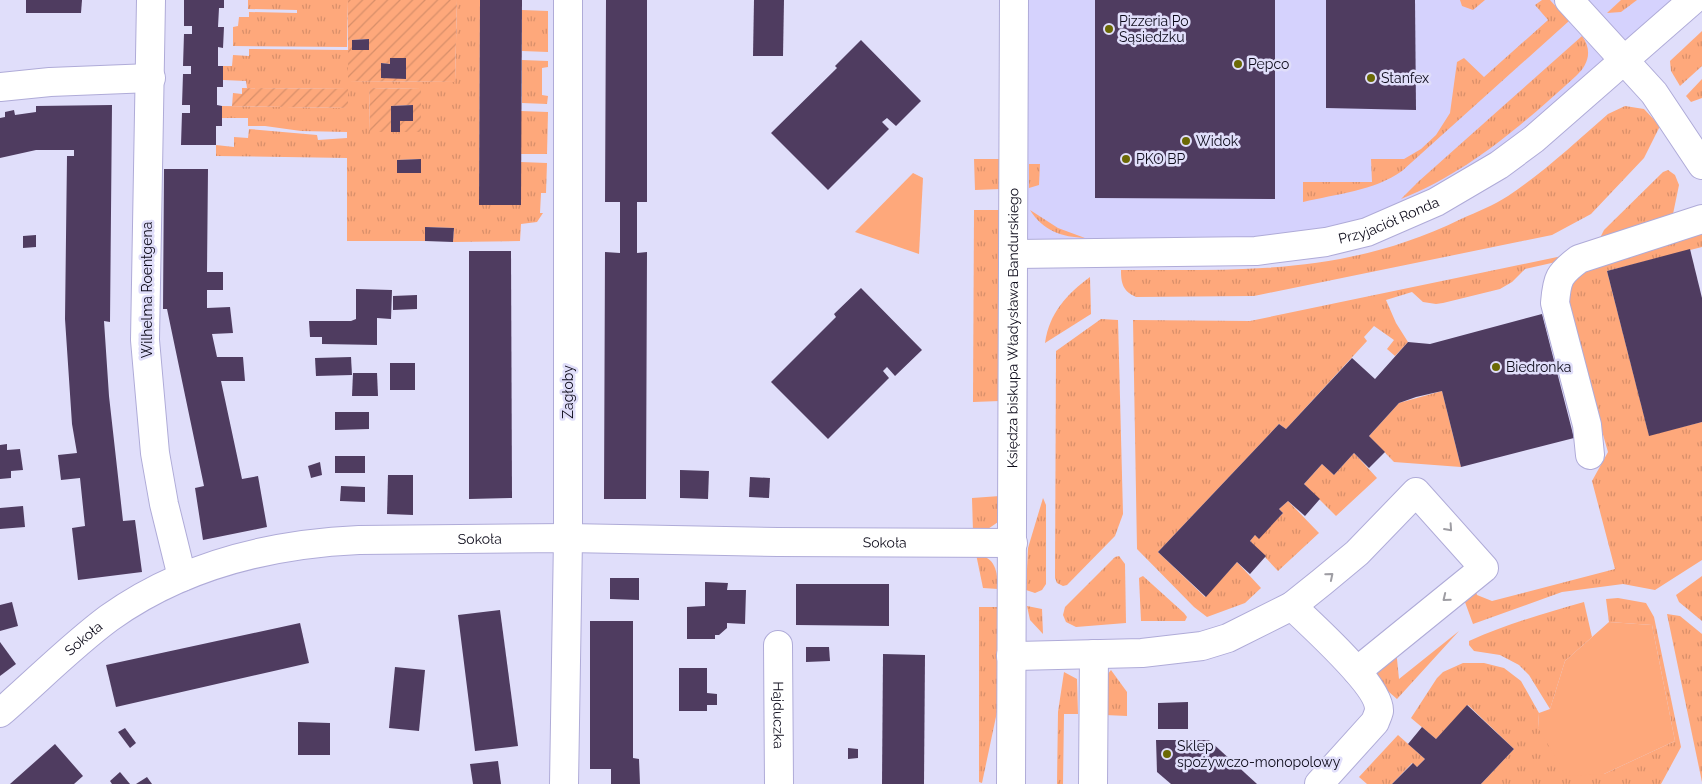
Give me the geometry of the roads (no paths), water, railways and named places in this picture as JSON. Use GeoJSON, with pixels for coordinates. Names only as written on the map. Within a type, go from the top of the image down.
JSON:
{"type":"FeatureCollection","features":[{"type":"Feature","properties":{"kind":"street","name":"Wilhelma Roentgena"},"geometry":{"type":"LineString","coordinates":[[151,0],[145,340],[155,453],[164,504],[182,576]]}},
{"type":"Feature","properties":{"kind":"street","name":"Zagłoby"},"geometry":{"type":"LineString","coordinates":[[564,784],[568,538],[568,0]]}},
{"type":"Feature","properties":{"kind":"street","name":"Księdza biskupa Władysława Bandurskiego"},"geometry":{"type":"LineString","coordinates":[[1011,784],[1014,0]]}},
{"type":"Feature","properties":{"kind":"street"},"geometry":{"type":"LineString","coordinates":[[1569,0],[1654,93],[1702,165]]}},
{"type":"Feature","properties":{"kind":"street","name":"Przyjaciół Ronda"},"geometry":{"type":"LineString","coordinates":[[1014,254],[1256,251],[1326,242],[1367,232],[1436,202],[1499,165],[1534,140],[1693,0]]}},
{"type":"Feature","properties":{"kind":"street"},"geometry":{"type":"LineString","coordinates":[[0,87],[50,82],[151,78]]}},
{"type":"Feature","properties":{"kind":"street"},"geometry":{"type":"LineString","coordinates":[[1590,455],[1587,425],[1555,303],[1556,282],[1567,268],[1579,259],[1702,219]]}},
{"type":"Feature","properties":{"kind":"street"},"geometry":{"type":"LineString","coordinates":[[1011,656],[1142,652],[1202,646],[1228,638],[1292,606],[1357,553],[1416,492],[1484,568],[1357,671]]}},
{"type":"Feature","properties":{"kind":"street","name":"Sokoła"},"geometry":{"type":"LineString","coordinates":[[0,713],[84,638],[132,603],[182,576],[243,555],[325,542],[568,538],[778,542],[1013,543]]}},
{"type":"Feature","properties":{"kind":"street"},"geometry":{"type":"LineString","coordinates":[[1292,606],[1357,671],[1375,698],[1379,711],[1375,722],[1319,784]]}},
{"type":"Feature","properties":{"kind":"street","name":"Hajduczka"},"geometry":{"type":"LineString","coordinates":[[778,645],[779,784]]}},
{"type":"Feature","properties":{"kind":"street"},"geometry":{"type":"LineString","coordinates":[[1093,784],[1094,654]]}},
{"type":"Feature","properties":{"kind":"place","name":"Pizzeria Po Sąsiedzku"},"geometry":{"type":"Point","coordinates":[1109,29]}},
{"type":"Feature","properties":{"kind":"place","name":"Pepco"},"geometry":{"type":"Point","coordinates":[1238,64]}},
{"type":"Feature","properties":{"kind":"place","name":"Stanfex"},"geometry":{"type":"Point","coordinates":[1371,78]}},
{"type":"Feature","properties":{"kind":"place","name":"Widok"},"geometry":{"type":"Point","coordinates":[1186,141]}},
{"type":"Feature","properties":{"kind":"place","name":"PKO BP"},"geometry":{"type":"Point","coordinates":[1126,159]}},
{"type":"Feature","properties":{"kind":"place","name":"Biedronka"},"geometry":{"type":"Point","coordinates":[1496,367]}},
{"type":"Feature","properties":{"kind":"place","name":"Sklep spożywczo-monopolowy"},"geometry":{"type":"Point","coordinates":[1167,754]}}]}
